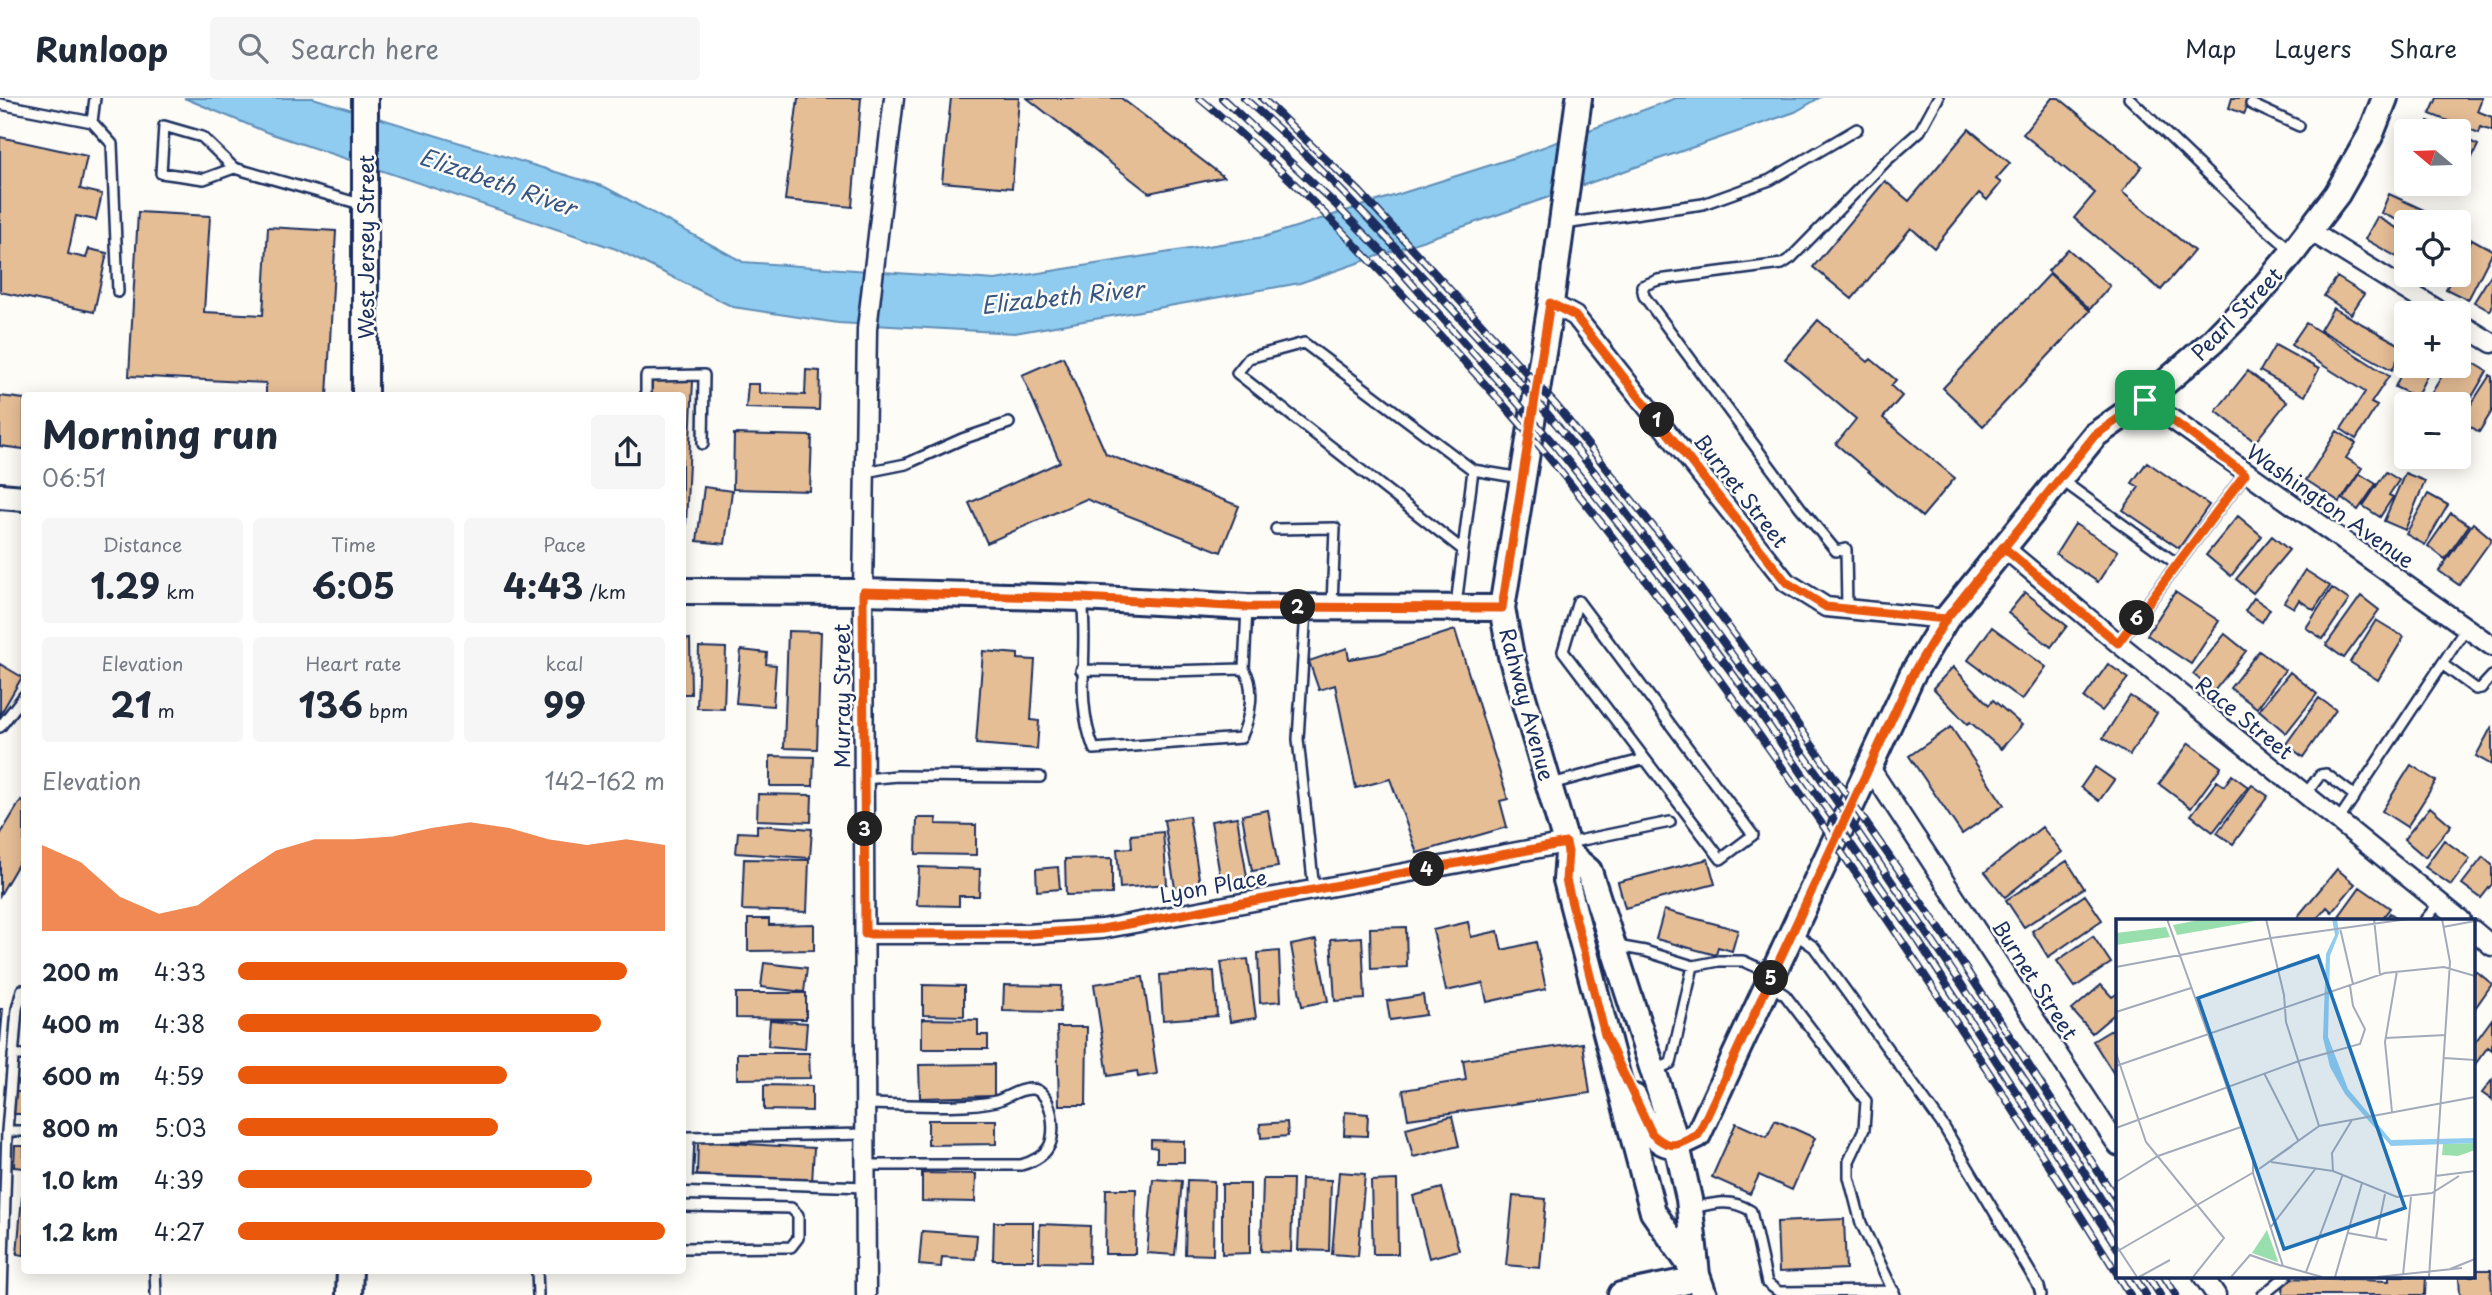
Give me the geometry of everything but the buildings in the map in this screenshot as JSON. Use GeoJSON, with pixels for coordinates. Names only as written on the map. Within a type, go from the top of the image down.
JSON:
{"type":"FeatureCollection","features":[{"type":"Feature","properties":{"kind":"main road","name":"Pearl Street"},"geometry":{"type":"LineString","coordinates":[[1677,1145],[1698,1135],[1912,675],[1946,619],[2095,435],[2145,400],[2212,342],[2254,299],[2337,194],[2370,136],[2385,98]]}},
{"type":"Feature","properties":{"kind":"main road","name":"West Jersey Street"},"geometry":{"type":"LineString","coordinates":[[365,103],[365,392]]}},
{"type":"Feature","properties":{"kind":"main road","name":"Rahway Avenue"},"geometry":{"type":"LineString","coordinates":[[1577,110],[1562,224],[1502,608],[1511,656],[1567,848],[1566,880],[1653,1212],[1700,1285]]}},
{"type":"Feature","properties":{"kind":"main road"},"geometry":{"type":"LineString","coordinates":[[0,496],[21,498]]}},
{"type":"Feature","properties":{"kind":"main road"},"geometry":{"type":"LineString","coordinates":[[686,591],[863,592],[1082,598],[1247,607],[1502,608]]}},
{"type":"Feature","properties":{"kind":"main road","name":"Rahway Avenue"},"geometry":{"type":"LineString","coordinates":[[1567,848],[1589,872],[1677,1145],[1690,1208],[1700,1285]]}},
{"type":"Feature","properties":{"kind":"main road"},"geometry":{"type":"LineString","coordinates":[[1605,1035],[1652,1134],[1662,1143],[1677,1145]]}},
{"type":"Feature","properties":{"kind":"main road"},"geometry":{"type":"LineString","coordinates":[[349,1295],[350,1274]]}},
{"type":"Feature","properties":{"kind":"main road"},"geometry":{"type":"LineString","coordinates":[[1621,1295],[1683,1282],[1700,1285]]}},
{"type":"Feature","properties":{"kind":"street","name":"Murray Street"},"geometry":{"type":"LineString","coordinates":[[866,1295],[863,592],[867,329],[894,98]]}},
{"type":"Feature","properties":{"kind":"street"},"geometry":{"type":"LineString","coordinates":[[2310,231],[2424,301]]}},
{"type":"Feature","properties":{"kind":"street","name":"Burnet Street"},"geometry":{"type":"LineString","coordinates":[[1550,303],[1575,316],[1786,582],[1826,607],[1946,619]]}},
{"type":"Feature","properties":{"kind":"street"},"geometry":{"type":"LineString","coordinates":[[2471,330],[2492,343]]}},
{"type":"Feature","properties":{"kind":"street","name":"Washington Avenue"},"geometry":{"type":"LineString","coordinates":[[2145,400],[2245,474],[2492,646]]}},
{"type":"Feature","properties":{"kind":"street","name":"Race Street"},"geometry":{"type":"LineString","coordinates":[[2003,547],[2459,919]]}},
{"type":"Feature","properties":{"kind":"street","name":"Burnet Street"},"geometry":{"type":"LineString","coordinates":[[1870,768],[2116,1143]]}},
{"type":"Feature","properties":{"kind":"street","name":"Lyon Place"},"geometry":{"type":"LineString","coordinates":[[865,934],[1027,934],[1102,929],[1567,848]]}},
{"type":"Feature","properties":{"kind":"street"},"geometry":{"type":"LineString","coordinates":[[2474,931],[2492,946]]}},
{"type":"Feature","properties":{"kind":"street"},"geometry":{"type":"LineString","coordinates":[[2204,1278],[2216,1295]]}},
{"type":"Feature","properties":{"kind":"lane"},"geometry":{"type":"LineString","coordinates":[[92,122],[95,98]]}},
{"type":"Feature","properties":{"kind":"lane"},"geometry":{"type":"LineString","coordinates":[[1847,609],[1846,549],[1836,551],[1800,507],[1644,296],[1642,286],[1658,280],[1782,264],[1920,131],[1938,98]]}},
{"type":"Feature","properties":{"kind":"lane"},"geometry":{"type":"LineString","coordinates":[[2129,98],[2253,218],[2293,252]]}},
{"type":"Feature","properties":{"kind":"lane"},"geometry":{"type":"LineString","coordinates":[[0,104],[92,122],[112,145],[118,292]]}},
{"type":"Feature","properties":{"kind":"lane"},"geometry":{"type":"LineString","coordinates":[[2251,104],[2299,126]]}},
{"type":"Feature","properties":{"kind":"lane"},"geometry":{"type":"LineString","coordinates":[[234,168],[204,179],[160,173],[164,127],[202,137],[234,168],[365,205]]}},
{"type":"Feature","properties":{"kind":"lane"},"geometry":{"type":"LineString","coordinates":[[1562,224],[1703,205],[1770,180],[1857,129]]}},
{"type":"Feature","properties":{"kind":"lane"},"geometry":{"type":"LineString","coordinates":[[1463,550],[1237,373],[1249,358],[1304,343],[1473,470],[1523,478]]}},
{"type":"Feature","properties":{"kind":"lane"},"geometry":{"type":"LineString","coordinates":[[646,392],[646,376],[704,375],[704,444]]}},
{"type":"Feature","properties":{"kind":"lane"},"geometry":{"type":"LineString","coordinates":[[866,472],[906,464],[962,439],[1009,423]]}},
{"type":"Feature","properties":{"kind":"lane"},"geometry":{"type":"LineString","coordinates":[[1455,607],[1473,470]]}},
{"type":"Feature","properties":{"kind":"lane"},"geometry":{"type":"LineString","coordinates":[[2118,643],[2245,474]]}},
{"type":"Feature","properties":{"kind":"lane"},"geometry":{"type":"LineString","coordinates":[[2059,478],[2177,564]]}},
{"type":"Feature","properties":{"kind":"lane"},"geometry":{"type":"LineString","coordinates":[[1276,529],[1335,528],[1332,607]]}},
{"type":"Feature","properties":{"kind":"lane"},"geometry":{"type":"LineString","coordinates":[[1082,598],[1085,626],[1082,670],[1085,726],[1094,749],[1241,738],[1249,722],[1250,679],[1244,669],[1247,607]]}},
{"type":"Feature","properties":{"kind":"lane"},"geometry":{"type":"LineString","coordinates":[[1578,601],[1752,835],[1721,859],[1645,759],[1563,651],[1578,601]]}},
{"type":"Feature","properties":{"kind":"lane"},"geometry":{"type":"LineString","coordinates":[[1306,607],[1298,739],[1314,890]]}},
{"type":"Feature","properties":{"kind":"lane"},"geometry":{"type":"LineString","coordinates":[[2338,821],[2466,628]]}},
{"type":"Feature","properties":{"kind":"lane"},"geometry":{"type":"LineString","coordinates":[[2441,664],[2476,689],[2481,688],[2492,676]]}},
{"type":"Feature","properties":{"kind":"lane"},"geometry":{"type":"LineString","coordinates":[[1082,670],[1244,669]]}},
{"type":"Feature","properties":{"kind":"lane"},"geometry":{"type":"LineString","coordinates":[[0,727],[21,700]]}},
{"type":"Feature","properties":{"kind":"lane"},"geometry":{"type":"LineString","coordinates":[[1550,785],[1645,759]]}},
{"type":"Feature","properties":{"kind":"lane"},"geometry":{"type":"LineString","coordinates":[[2305,795],[2320,775],[2326,774],[2355,796]]}},
{"type":"Feature","properties":{"kind":"lane"},"geometry":{"type":"LineString","coordinates":[[864,779],[898,776],[1041,777]]}},
{"type":"Feature","properties":{"kind":"lane"},"geometry":{"type":"LineString","coordinates":[[1567,848],[1670,822]]}},
{"type":"Feature","properties":{"kind":"lane"},"geometry":{"type":"LineString","coordinates":[[2426,919],[2439,903]]}},
{"type":"Feature","properties":{"kind":"lane"},"geometry":{"type":"LineString","coordinates":[[1793,932],[1814,947],[1944,1127],[2039,1287],[2041,1295]]}},
{"type":"Feature","properties":{"kind":"lane"},"geometry":{"type":"LineString","coordinates":[[1612,946],[1645,951],[1693,966],[1719,961],[1743,961],[1771,979],[1785,995],[1866,1101],[1864,1129],[1849,1161],[1849,1177],[1861,1223],[1895,1293],[1779,1292],[1767,1283],[1751,1211],[1739,1203],[1720,1201],[1690,1208]]}},
{"type":"Feature","properties":{"kind":"lane"},"geometry":{"type":"LineString","coordinates":[[1652,1072],[1671,1063],[1693,966]]}},
{"type":"Feature","properties":{"kind":"lane"},"geometry":{"type":"LineString","coordinates":[[2,1295],[7,1131],[17,1009],[21,994]]}},
{"type":"Feature","properties":{"kind":"lane"},"geometry":{"type":"LineString","coordinates":[[13,1055],[21,1055]]}},
{"type":"Feature","properties":{"kind":"lane"},"geometry":{"type":"LineString","coordinates":[[866,1104],[995,1101],[1033,1088],[1043,1094],[1051,1111],[1054,1132],[1049,1148],[1034,1161],[1021,1165],[866,1165]]}},
{"type":"Feature","properties":{"kind":"lane"},"geometry":{"type":"LineString","coordinates":[[7,1131],[21,1131]]}},
{"type":"Feature","properties":{"kind":"lane"},"geometry":{"type":"LineString","coordinates":[[866,1134],[686,1138],[687,1181],[866,1187]]}},
{"type":"Feature","properties":{"kind":"lane"},"geometry":{"type":"LineString","coordinates":[[686,1206],[791,1208],[798,1216],[798,1238],[791,1247],[686,1248]]}},
{"type":"Feature","properties":{"kind":"lane"},"geometry":{"type":"LineString","coordinates":[[155,1274],[156,1295]]}},
{"type":"Feature","properties":{"kind":"lane"},"geometry":{"type":"LineString","coordinates":[[537,1274],[538,1295]]}},
{"type":"Feature","properties":{"kind":"lane"},"geometry":{"type":"LineString","coordinates":[[2263,1295],[2284,1278]]}},
{"type":"Feature","properties":{"kind":"water","name":"Elizabeth River"},"geometry":{"type":"Polygon","coordinates":[[[184,98],[313,98],[605,187],[743,262],[995,280],[1264,237],[1516,157],[1676,98],[1819,98],[1795,112],[1300,283],[1015,333],[838,323],[733,307],[616,249],[266,132],[184,98]]]}},
{"type":"Feature","properties":{"kind":"railway"},"geometry":{"type":"LineString","coordinates":[[1199,98],[1287,177],[1371,261],[1507,409],[1607,530],[1707,662],[1849,863],[1986,1067],[2116,1272]]}},
{"type":"Feature","properties":{"kind":"railway"},"geometry":{"type":"LineString","coordinates":[[1222,98],[1334,203],[1398,268],[1553,443],[1655,569],[1735,677],[1919,942],[2116,1246]]}},
{"type":"Feature","properties":{"kind":"railway"},"geometry":{"type":"LineString","coordinates":[[1244,98],[1321,170],[1418,271],[1557,425],[1625,511],[1858,832],[2009,1055],[2116,1223]]}},
{"type":"Feature","properties":{"kind":"railway"},"geometry":{"type":"LineString","coordinates":[[1262,98],[1360,192],[1556,405],[1675,554],[1755,663],[1939,928],[2116,1199]]}},
{"type":"Feature","properties":{"kind":"railway"},"geometry":{"type":"LineString","coordinates":[[2119,1278],[2130,1295]]}},
{"type":"Feature","properties":{"kind":"railway"},"geometry":{"type":"LineString","coordinates":[[2135,1278],[2146,1295]]}},
{"type":"Feature","properties":{"kind":"railway"},"geometry":{"type":"LineString","coordinates":[[2149,1278],[2160,1295]]}},
{"type":"Feature","properties":{"kind":"railway"},"geometry":{"type":"LineString","coordinates":[[2165,1278],[2176,1295]]}},
{"type":"Feature","properties":{"kind":"route"},"geometry":{"type":"LineString","coordinates":[[2145,400],[2095,435],[2003,547],[1946,619],[1826,607],[1786,582],[1575,316],[1550,303],[1502,608],[1247,607],[1082,598],[863,592],[865,934],[1027,934],[1102,929],[1566,843],[1566,880],[1605,1035],[1652,1134],[1662,1143],[1677,1145],[1698,1135],[1912,675],[1946,619],[2003,547],[2118,643],[2245,474],[2145,400]]}}]}
